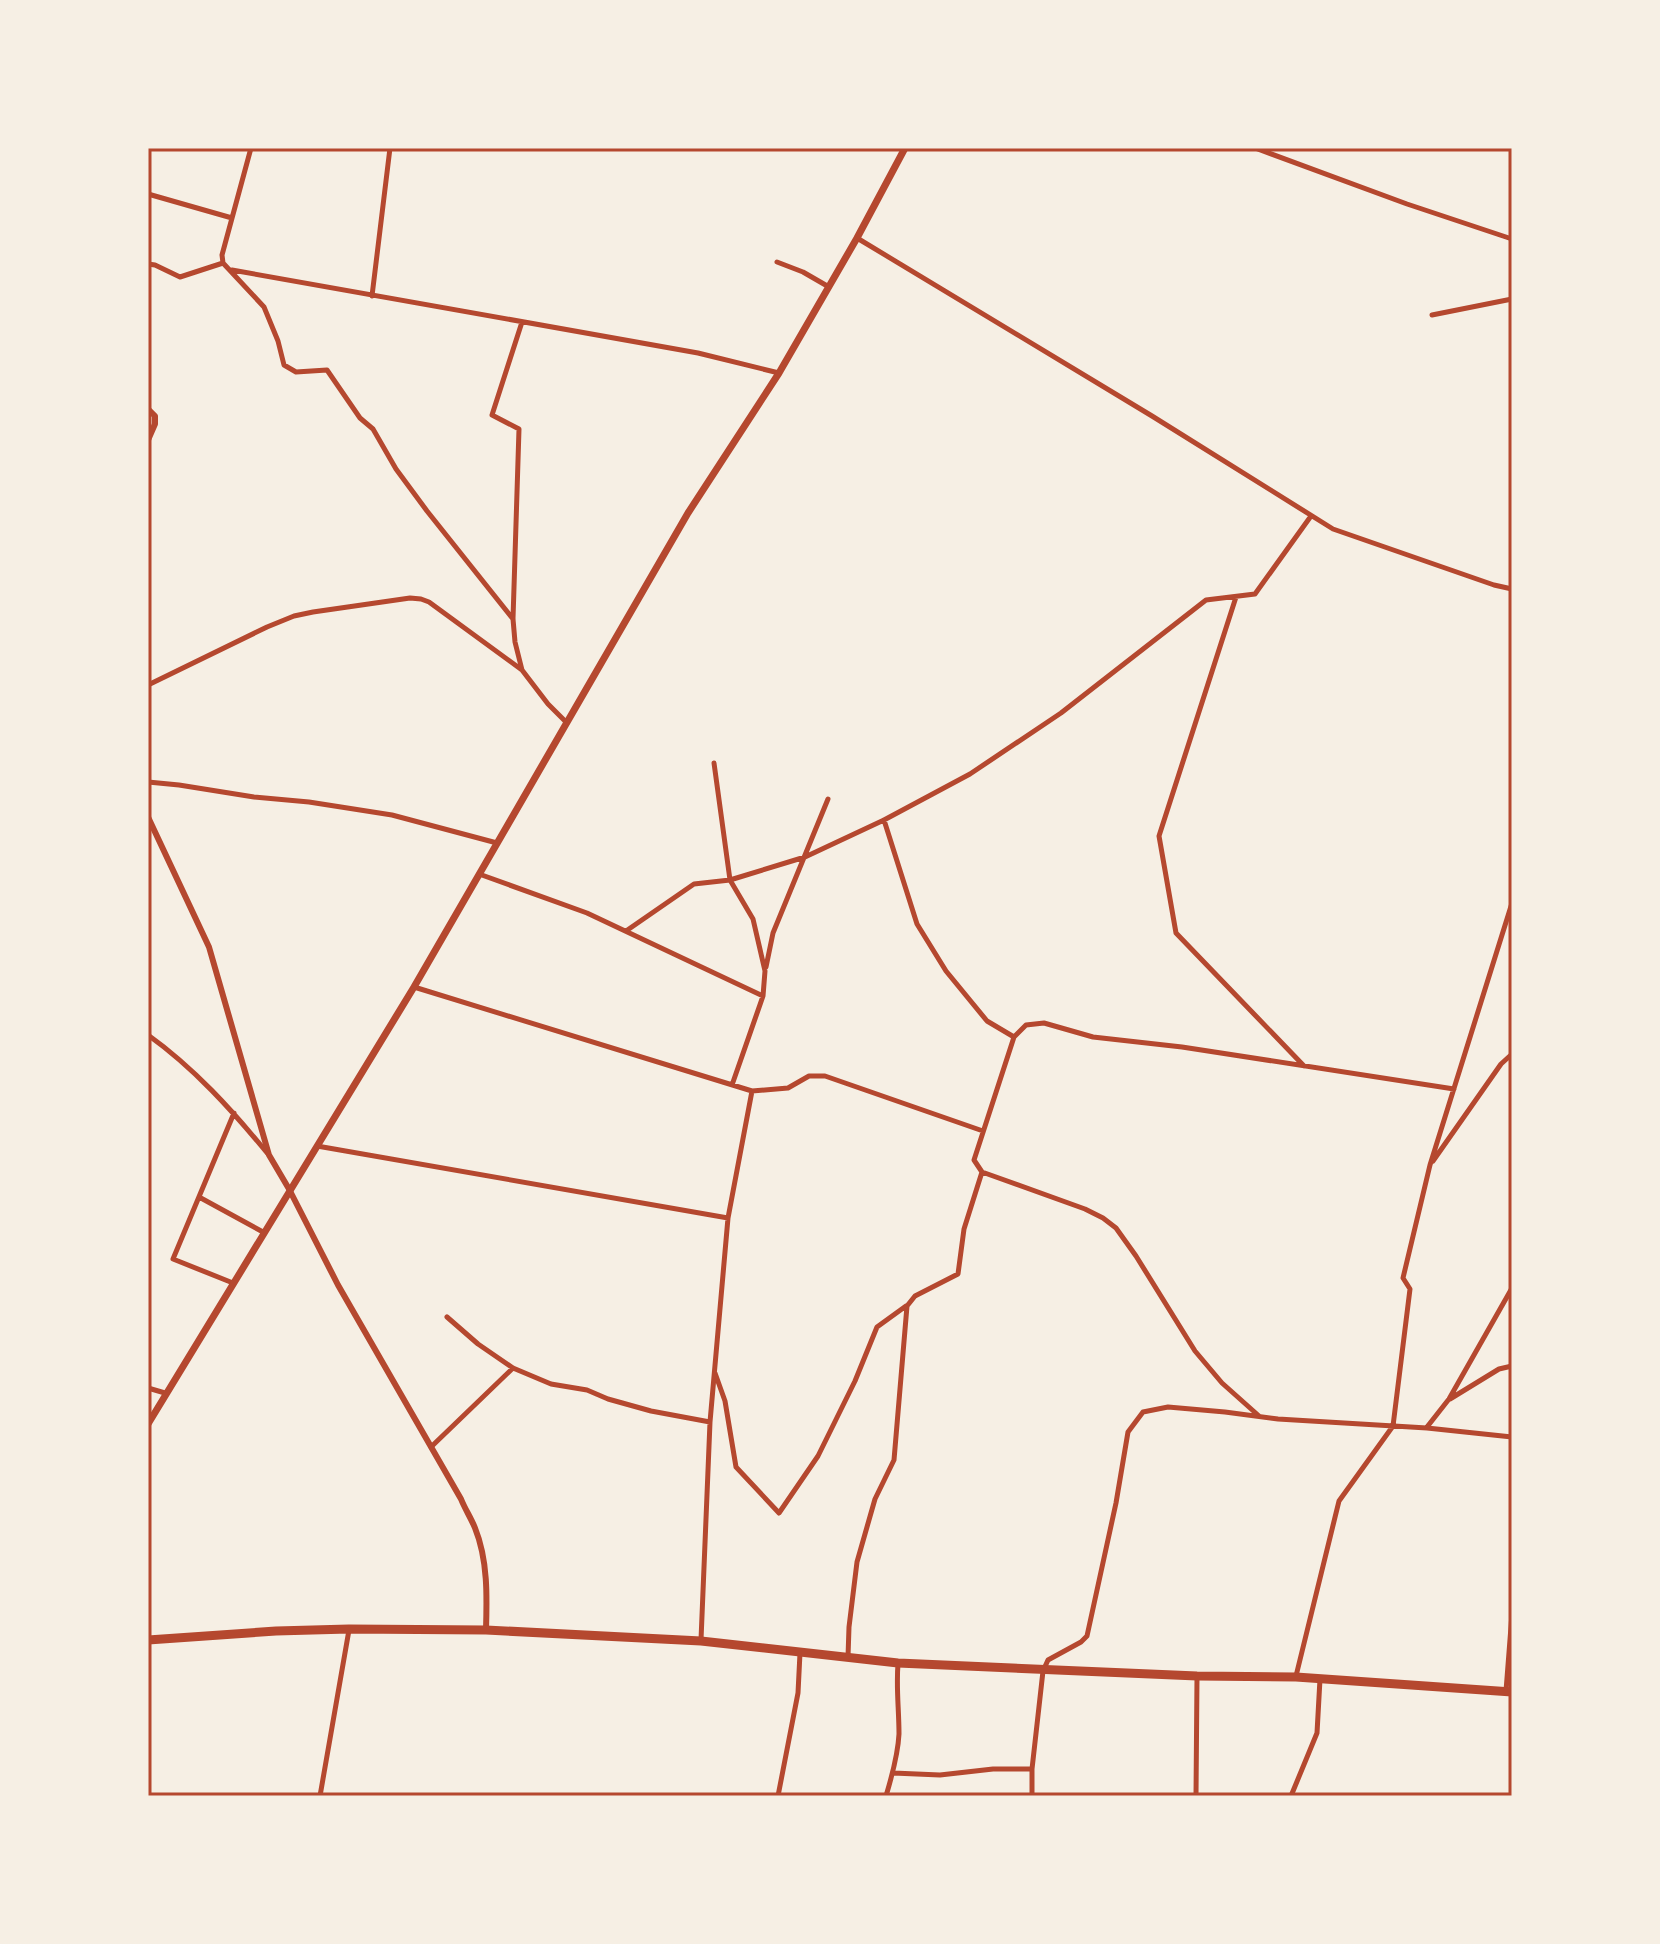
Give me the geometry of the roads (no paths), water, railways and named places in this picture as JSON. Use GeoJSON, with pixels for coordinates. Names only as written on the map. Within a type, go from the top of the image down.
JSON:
{"type":"FeatureCollection","features":[{"type":"Feature","properties":{"kind":"highway"},"geometry":{"type":"LineString","coordinates":[[148,1640],[276,1631],[486,1630],[701,1641],[898,1663],[1043,1671],[1296,1677],[1509,1692]]}},
{"type":"Feature","properties":{"kind":"main road"},"geometry":{"type":"LineString","coordinates":[[148,1424],[414,987],[688,513],[779,373],[905,148]]}},
{"type":"Feature","properties":{"kind":"street"},"geometry":{"type":"LineString","coordinates":[[251,148],[222,255],[225,265],[264,307],[284,365],[296,372],[327,370],[360,418],[373,429],[396,469],[427,511],[513,619]]}},
{"type":"Feature","properties":{"kind":"street"},"geometry":{"type":"LineString","coordinates":[[372,296],[390,148]]}},
{"type":"Feature","properties":{"kind":"street"},"geometry":{"type":"LineString","coordinates":[[1255,148],[1512,239]]}},
{"type":"Feature","properties":{"kind":"street"},"geometry":{"type":"LineString","coordinates":[[148,194],[232,218]]}},
{"type":"Feature","properties":{"kind":"street"},"geometry":{"type":"LineString","coordinates":[[857,238],[1333,529],[1512,589]]}},
{"type":"Feature","properties":{"kind":"street"},"geometry":{"type":"LineString","coordinates":[[777,262],[829,287]]}},
{"type":"Feature","properties":{"kind":"street"},"geometry":{"type":"LineString","coordinates":[[148,264],[180,277],[225,265],[234,271],[698,353],[779,373]]}},
{"type":"Feature","properties":{"kind":"street"},"geometry":{"type":"LineString","coordinates":[[1432,315],[1512,299]]}},
{"type":"Feature","properties":{"kind":"street"},"geometry":{"type":"LineString","coordinates":[[522,322],[492,415],[519,429],[513,619],[522,670]]}},
{"type":"Feature","properties":{"kind":"street"},"geometry":{"type":"LineString","coordinates":[[148,409],[155,416],[155,424],[148,440]]}},
{"type":"Feature","properties":{"kind":"street"},"geometry":{"type":"LineString","coordinates":[[626,931],[694,884],[730,880],[805,857],[884,820],[970,774],[1061,713],[1206,600],[1255,594],[1311,516]]}},
{"type":"Feature","properties":{"kind":"street"},"geometry":{"type":"LineString","coordinates":[[1236,596],[1159,836],[1176,933],[1305,1066]]}},
{"type":"Feature","properties":{"kind":"street"},"geometry":{"type":"LineString","coordinates":[[148,685],[294,616],[410,598],[429,602],[522,670],[567,723]]}},
{"type":"Feature","properties":{"kind":"street"},"geometry":{"type":"LineString","coordinates":[[714,763],[730,880],[753,919],[765,971]]}},
{"type":"Feature","properties":{"kind":"street"},"geometry":{"type":"LineString","coordinates":[[148,782],[392,815],[497,843]]}},
{"type":"Feature","properties":{"kind":"street"},"geometry":{"type":"LineString","coordinates":[[732,1085],[763,996],[773,933],[828,799]]}},
{"type":"Feature","properties":{"kind":"street"},"geometry":{"type":"LineString","coordinates":[[148,817],[209,947],[269,1155]]}},
{"type":"Feature","properties":{"kind":"street"},"geometry":{"type":"LineString","coordinates":[[884,820],[917,924],[946,971],[987,1021],[1014,1037]]}},
{"type":"Feature","properties":{"kind":"street"},"geometry":{"type":"LineString","coordinates":[[479,874],[587,913],[763,996]]}},
{"type":"Feature","properties":{"kind":"street"},"geometry":{"type":"LineString","coordinates":[[1296,1677],[1339,1501],[1393,1426],[1410,1289],[1403,1278],[1430,1165],[1512,903]]}},
{"type":"Feature","properties":{"kind":"street"},"geometry":{"type":"LineString","coordinates":[[414,987],[752,1091],[788,1088],[809,1076],[825,1076],[983,1131]]}},
{"type":"Feature","properties":{"kind":"street"},"geometry":{"type":"LineString","coordinates":[[1259,1416],[1222,1383],[1195,1351],[1116,1228],[1085,1209],[982,1172],[974,1160],[1014,1037],[1026,1025],[1044,1023],[1093,1037],[1182,1047],[1454,1089]]}},
{"type":"Feature","properties":{"kind":"street"},"geometry":{"type":"LineString","coordinates":[[148,1035],[175,1054],[234,1113],[269,1155],[289,1189],[338,1285],[461,1499],[476,1531],[484,1566],[486,1630]]}},
{"type":"Feature","properties":{"kind":"street"},"geometry":{"type":"LineString","coordinates":[[1430,1165],[1501,1064],[1512,1054]]}},
{"type":"Feature","properties":{"kind":"street"},"geometry":{"type":"LineString","coordinates":[[701,1641],[710,1422],[728,1218],[752,1091]]}},
{"type":"Feature","properties":{"kind":"street"},"geometry":{"type":"LineString","coordinates":[[233,1283],[173,1259],[234,1113]]}},
{"type":"Feature","properties":{"kind":"street"},"geometry":{"type":"LineString","coordinates":[[317,1146],[728,1218]]}},
{"type":"Feature","properties":{"kind":"street"},"geometry":{"type":"LineString","coordinates":[[714,1370],[725,1401],[736,1467],[779,1513],[818,1456],[855,1381],[877,1327],[907,1306],[915,1296],[958,1274],[964,1229],[982,1172]]}},
{"type":"Feature","properties":{"kind":"street"},"geometry":{"type":"LineString","coordinates":[[199,1197],[263,1232]]}},
{"type":"Feature","properties":{"kind":"street"},"geometry":{"type":"LineString","coordinates":[[1427,1428],[1449,1399],[1512,1288]]}},
{"type":"Feature","properties":{"kind":"street"},"geometry":{"type":"LineString","coordinates":[[848,1657],[857,1562],[875,1499],[894,1460],[907,1306]]}},
{"type":"Feature","properties":{"kind":"street"},"geometry":{"type":"LineString","coordinates":[[447,1317],[478,1344],[513,1368],[551,1384],[587,1390],[651,1411],[710,1422]]}},
{"type":"Feature","properties":{"kind":"street"},"geometry":{"type":"LineString","coordinates":[[1449,1399],[1499,1369],[1512,1366]]}},
{"type":"Feature","properties":{"kind":"street"},"geometry":{"type":"LineString","coordinates":[[431,1447],[513,1368]]}},
{"type":"Feature","properties":{"kind":"street"},"geometry":{"type":"LineString","coordinates":[[148,1388],[165,1393]]}},
{"type":"Feature","properties":{"kind":"street"},"geometry":{"type":"LineString","coordinates":[[1032,1796],[1043,1671],[1048,1660],[1087,1636],[1128,1432],[1143,1412],[1168,1407],[1512,1437]]}},
{"type":"Feature","properties":{"kind":"street"},"geometry":{"type":"LineString","coordinates":[[1509,1692],[1512,1614]]}},
{"type":"Feature","properties":{"kind":"street"},"geometry":{"type":"LineString","coordinates":[[320,1796],[349,1629]]}},
{"type":"Feature","properties":{"kind":"street"},"geometry":{"type":"LineString","coordinates":[[778,1796],[798,1693],[800,1652]]}},
{"type":"Feature","properties":{"kind":"street"},"geometry":{"type":"LineString","coordinates":[[886,1796],[899,1737],[898,1663]]}},
{"type":"Feature","properties":{"kind":"street"},"geometry":{"type":"LineString","coordinates":[[1196,1796],[1197,1676]]}},
{"type":"Feature","properties":{"kind":"street"},"geometry":{"type":"LineString","coordinates":[[1291,1796],[1317,1733],[1320,1679]]}},
{"type":"Feature","properties":{"kind":"street"},"geometry":{"type":"LineString","coordinates":[[893,1773],[940,1775],[993,1769],[1032,1769]]}}]}
